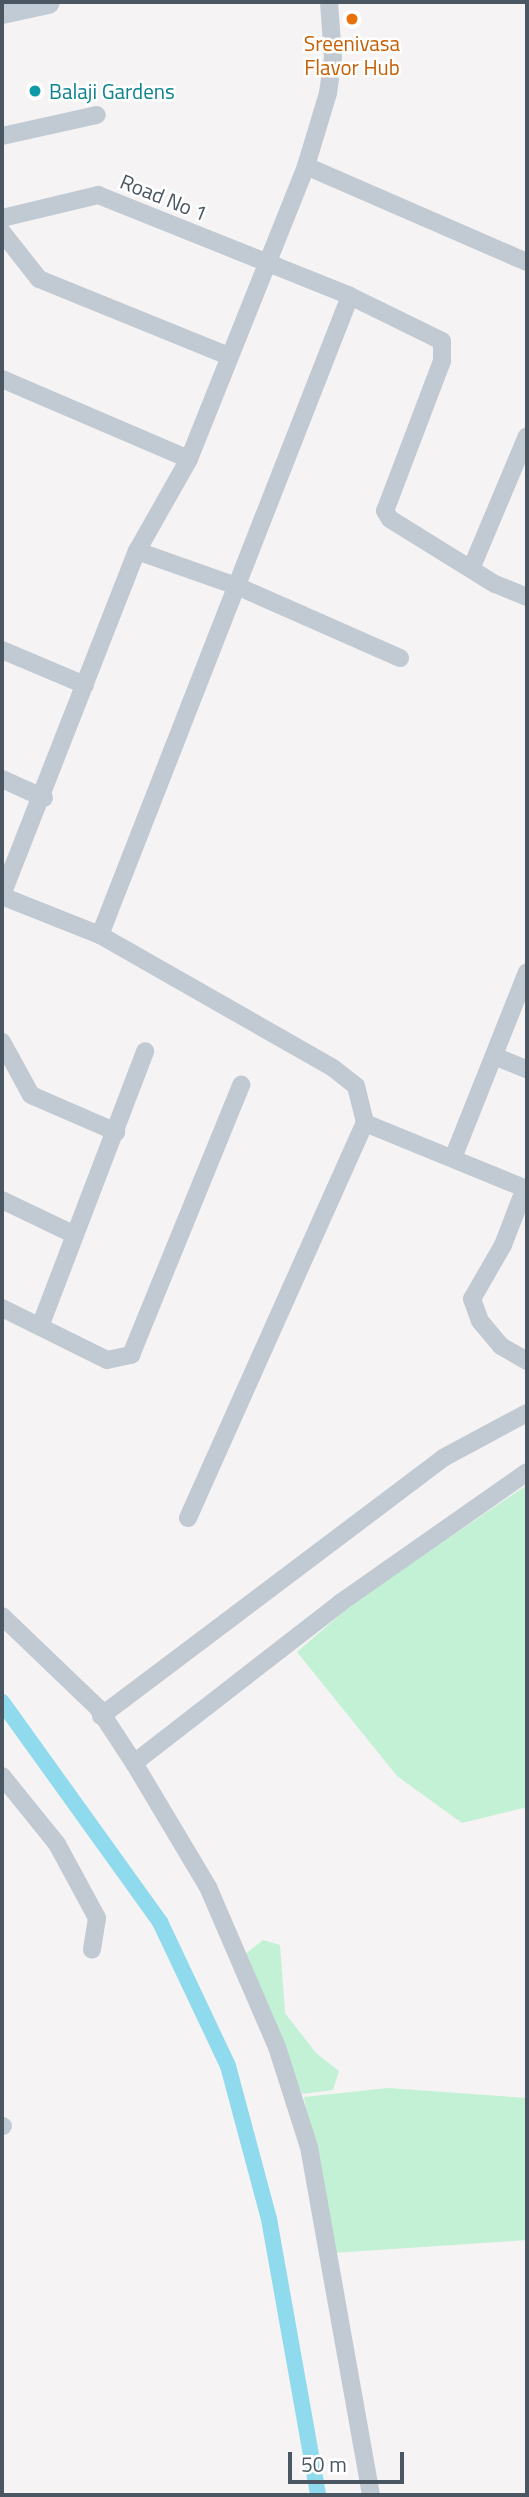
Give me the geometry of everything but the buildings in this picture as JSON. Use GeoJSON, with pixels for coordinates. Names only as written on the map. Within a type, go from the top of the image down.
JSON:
{"type":"FeatureCollection","features":[{"type":"Feature","properties":{"kind":"street"},"geometry":{"type":"LineString","coordinates":[[13,7],[48,2]]}},
{"type":"Feature","properties":{"kind":"street"},"geometry":{"type":"LineString","coordinates":[[188,1518],[365,1123],[350,1080],[100,935],[2,895],[44,798],[137,551],[189,459],[306,166],[328,93],[333,58],[329,2]]}},
{"type":"Feature","properties":{"kind":"street"},"geometry":{"type":"LineString","coordinates":[[2,136],[97,115]]}},
{"type":"Feature","properties":{"kind":"street"},"geometry":{"type":"LineString","coordinates":[[306,166],[527,262]]}},
{"type":"Feature","properties":{"kind":"street","name":"Road No 1"},"geometry":{"type":"LineString","coordinates":[[2,218],[98,195],[350,296],[434,335],[444,346],[385,511],[390,519],[471,569]]}},
{"type":"Feature","properties":{"kind":"street"},"geometry":{"type":"LineString","coordinates":[[2,232],[39,279],[229,356]]}},
{"type":"Feature","properties":{"kind":"street"},"geometry":{"type":"LineString","coordinates":[[100,935],[239,587],[350,296]]}},
{"type":"Feature","properties":{"kind":"street"},"geometry":{"type":"LineString","coordinates":[[2,379],[189,459]]}},
{"type":"Feature","properties":{"kind":"street"},"geometry":{"type":"LineString","coordinates":[[527,436],[471,569],[527,597]]}},
{"type":"Feature","properties":{"kind":"street"},"geometry":{"type":"LineString","coordinates":[[137,551],[239,587],[400,658]]}},
{"type":"Feature","properties":{"kind":"street"},"geometry":{"type":"LineString","coordinates":[[2,650],[85,685]]}},
{"type":"Feature","properties":{"kind":"street"},"geometry":{"type":"LineString","coordinates":[[2,779],[44,798]]}},
{"type":"Feature","properties":{"kind":"street"},"geometry":{"type":"LineString","coordinates":[[453,1158],[527,972]]}},
{"type":"Feature","properties":{"kind":"street"},"geometry":{"type":"LineString","coordinates":[[2,1042],[31,1095],[116,1132]]}},
{"type":"Feature","properties":{"kind":"street"},"geometry":{"type":"LineString","coordinates":[[41,1324],[73,1234],[116,1132],[145,1051]]}},
{"type":"Feature","properties":{"kind":"street"},"geometry":{"type":"LineString","coordinates":[[494,1056],[527,1069]]}},
{"type":"Feature","properties":{"kind":"street"},"geometry":{"type":"LineString","coordinates":[[2,1308],[41,1324],[107,1360],[131,1355],[240,1085]]}},
{"type":"Feature","properties":{"kind":"street"},"geometry":{"type":"LineString","coordinates":[[365,1123],[526,1189],[503,1245],[472,1298],[480,1321],[494,1338],[527,1361]]}},
{"type":"Feature","properties":{"kind":"street"},"geometry":{"type":"LineString","coordinates":[[2,1200],[73,1234]]}},
{"type":"Feature","properties":{"kind":"street"},"geometry":{"type":"LineString","coordinates":[[101,1716],[443,1458],[527,1413]]}},
{"type":"Feature","properties":{"kind":"street"},"geometry":{"type":"LineString","coordinates":[[134,1763],[341,1603],[527,1472]]}},
{"type":"Feature","properties":{"kind":"street"},"geometry":{"type":"LineString","coordinates":[[2,1616],[48,1656],[98,1708],[134,1763],[208,1887],[276,2047],[309,2147],[371,2495]]}},
{"type":"Feature","properties":{"kind":"street"},"geometry":{"type":"LineString","coordinates":[[2,1776],[57,1844],[97,1918],[92,1950]]}},
{"type":"Feature","properties":{"kind":"green space"},"geometry":{"type":"Polygon","coordinates":[[[527,1485],[527,1807],[462,1823],[397,1776],[297,1652],[357,1600],[527,1485]]]}},
{"type":"Feature","properties":{"kind":"green space"},"geometry":{"type":"Polygon","coordinates":[[[263,1940],[280,1945],[285,2013],[316,2053],[339,2071],[333,2090],[302,2094],[243,1956],[263,1940]]]}},
{"type":"Feature","properties":{"kind":"green space"},"geometry":{"type":"Polygon","coordinates":[[[388,2088],[527,2098],[527,2240],[332,2253],[304,2097],[388,2088]]]}},
{"type":"Feature","properties":{"kind":"waterway"},"geometry":{"type":"LineString","coordinates":[[2,1702],[160,1922],[228,2066],[269,2219],[318,2495]]}},
{"type":"Feature","properties":{"kind":"place","name":"Sreenivasa Flavor Hub"},"geometry":{"type":"Point","coordinates":[352,19]}},
{"type":"Feature","properties":{"kind":"place","name":"Balaji Gardens"},"geometry":{"type":"Point","coordinates":[35,91]}}]}
